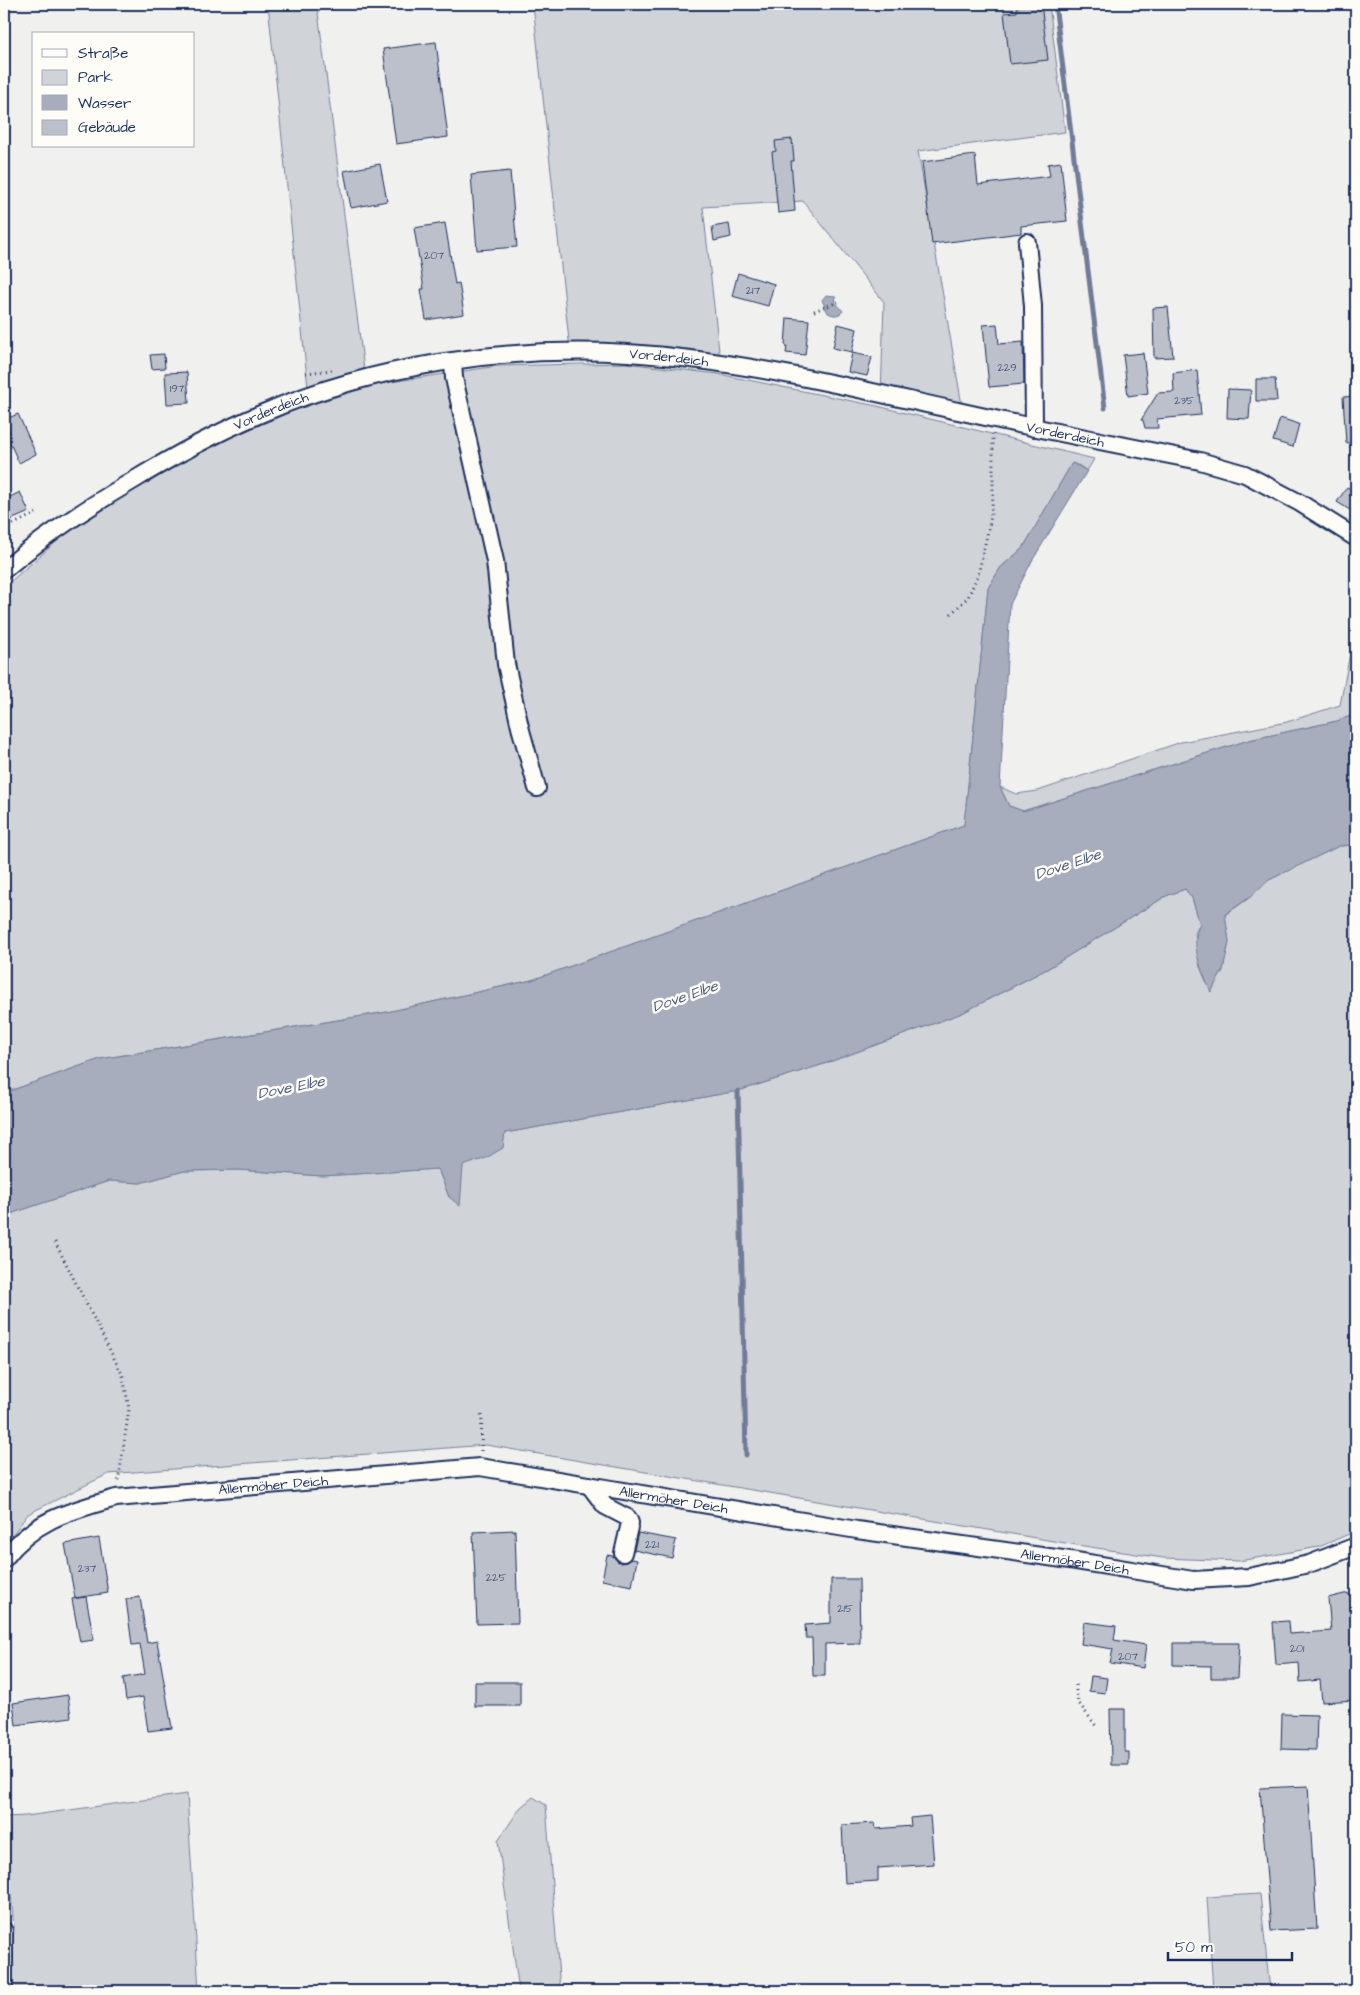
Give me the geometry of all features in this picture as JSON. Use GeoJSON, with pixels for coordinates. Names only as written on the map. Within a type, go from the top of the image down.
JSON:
{"type":"FeatureCollection","features":[{"type":"Feature","properties":{"kind":"street"},"geometry":{"type":"LineString","coordinates":[[1027,242],[1033,306],[1034,428]]}},
{"type":"Feature","properties":{"kind":"street","name":"Vorderdeich"},"geometry":{"type":"LineString","coordinates":[[4,570],[40,541],[113,492],[202,441],[300,398],[347,383],[453,361],[498,356],[562,353],[624,353],[668,357],[781,374],[861,389],[1034,428],[1200,461],[1245,474],[1300,503],[1356,538]]}},
{"type":"Feature","properties":{"kind":"street"},"geometry":{"type":"LineString","coordinates":[[453,361],[454,378],[495,561],[506,664],[520,727],[537,788]]}},
{"type":"Feature","properties":{"kind":"street","name":"Allermöher Deich"},"geometry":{"type":"LineString","coordinates":[[4,1559],[17,1541],[40,1524],[78,1509],[116,1498],[480,1467],[857,1530],[1193,1580],[1249,1577],[1309,1564],[1356,1546]]}},
{"type":"Feature","properties":{"kind":"street"},"geometry":{"type":"LineString","coordinates":[[589,1485],[605,1506],[628,1518],[630,1523],[623,1553]]}},
{"type":"Feature","properties":{"kind":"street"},"geometry":{"type":"LineString","coordinates":[[4,1931],[4,1991]]}},
{"type":"Feature","properties":{"kind":"path"},"geometry":{"type":"LineString","coordinates":[[814,311],[838,302]]}},
{"type":"Feature","properties":{"kind":"path"},"geometry":{"type":"LineString","coordinates":[[951,614],[968,597],[978,575],[990,522],[993,488],[992,418]]}},
{"type":"Feature","properties":{"kind":"path"},"geometry":{"type":"LineString","coordinates":[[4,529],[36,512]]}},
{"type":"Feature","properties":{"kind":"path"},"geometry":{"type":"LineString","coordinates":[[55,1242],[123,1376],[129,1409],[116,1498]]}},
{"type":"Feature","properties":{"kind":"path"},"geometry":{"type":"LineString","coordinates":[[480,1467],[482,1413]]}},
{"type":"Feature","properties":{"kind":"path"},"geometry":{"type":"LineString","coordinates":[[1075,1685],[1078,1702],[1096,1726]]}},
{"type":"Feature","properties":{"kind":"green space"},"geometry":{"type":"Polygon","coordinates":[[[268,4],[317,4],[364,370],[308,388],[268,4]]]}},
{"type":"Feature","properties":{"kind":"green space"},"geometry":{"type":"Polygon","coordinates":[[[533,4],[1049,4],[1065,132],[918,151],[963,411],[881,396],[884,302],[803,201],[703,207],[720,360],[570,350],[533,4]]]}},
{"type":"Feature","properties":{"kind":"green space"},"geometry":{"type":"Polygon","coordinates":[[[625,363],[718,374],[877,406],[1094,459],[1087,471],[1072,463],[1023,548],[1001,567],[988,588],[964,825],[532,980],[387,1012],[100,1059],[4,1093],[4,587],[86,516],[226,439],[300,408],[377,384],[498,366],[625,363]]]}},
{"type":"Feature","properties":{"kind":"green space"},"geometry":{"type":"Polygon","coordinates":[[[1356,622],[1356,714],[1337,721],[1249,740],[1023,811],[1009,806],[1000,787],[1016,794],[1038,791],[1181,742],[1287,722],[1340,705],[1356,622]]]}},
{"type":"Feature","properties":{"kind":"green space"},"geometry":{"type":"Polygon","coordinates":[[[1356,845],[1356,1531],[1319,1547],[1239,1561],[1163,1558],[486,1445],[108,1474],[28,1514],[4,1546],[4,1216],[109,1181],[140,1183],[184,1171],[239,1170],[322,1176],[438,1169],[449,1197],[463,1165],[486,1158],[505,1133],[738,1091],[824,1064],[962,1013],[1047,969],[1166,896],[1185,889],[1192,898],[1200,924],[1195,933],[1200,967],[1211,992],[1223,970],[1229,942],[1225,915],[1249,898],[1269,880],[1339,846],[1356,845]]]}},
{"type":"Feature","properties":{"kind":"green space"},"geometry":{"type":"Polygon","coordinates":[[[187,1794],[199,1991],[10,1991],[14,1927],[4,1817],[26,1816],[187,1794]]]}},
{"type":"Feature","properties":{"kind":"green space"},"geometry":{"type":"Polygon","coordinates":[[[533,1797],[546,1805],[560,1991],[519,1991],[498,1841],[520,1808],[533,1797]]]}},
{"type":"Feature","properties":{"kind":"green space"},"geometry":{"type":"Polygon","coordinates":[[[1260,1894],[1270,1991],[1213,1991],[1207,1897],[1260,1894]]]}},
{"type":"Feature","properties":{"kind":"water"},"geometry":{"type":"Polygon","coordinates":[[[826,295],[835,296],[836,303],[843,311],[840,314],[832,315],[828,313],[822,300],[826,295]]]}},
{"type":"Feature","properties":{"kind":"water","name":"Dove Elbe"},"geometry":{"type":"Polygon","coordinates":[[[1072,463],[1087,471],[1032,561],[1010,604],[1000,787],[1009,806],[1023,811],[1249,740],[1337,721],[1356,714],[1356,845],[1339,846],[1269,880],[1249,898],[1225,914],[1229,942],[1223,970],[1211,992],[1196,949],[1197,932],[1200,924],[1192,898],[1185,889],[1166,896],[1047,969],[962,1013],[824,1064],[738,1091],[505,1133],[503,1148],[486,1158],[463,1166],[460,1206],[449,1197],[438,1169],[322,1176],[239,1170],[184,1171],[140,1183],[109,1181],[4,1216],[4,1093],[100,1059],[387,1012],[532,980],[964,825],[988,588],[1001,567],[1023,548],[1072,463]]]}},
{"type":"Feature","properties":{"kind":"building"},"geometry":{"type":"Polygon","coordinates":[[[1017,4],[1041,4],[1048,60],[1010,64],[1004,13],[1017,12],[1017,4]]]}},
{"type":"Feature","properties":{"kind":"building"},"geometry":{"type":"Polygon","coordinates":[[[436,42],[448,137],[396,144],[383,49],[436,42]]]}},
{"type":"Feature","properties":{"kind":"building"},"geometry":{"type":"Polygon","coordinates":[[[792,139],[794,161],[791,161],[795,211],[778,213],[772,152],[776,151],[775,141],[792,139]]]}},
{"type":"Feature","properties":{"kind":"building"},"geometry":{"type":"Polygon","coordinates":[[[975,155],[978,185],[1050,176],[1048,164],[1061,162],[1067,221],[1021,226],[1021,233],[932,244],[922,162],[975,155]]]}},
{"type":"Feature","properties":{"kind":"building"},"geometry":{"type":"Polygon","coordinates":[[[380,164],[387,201],[351,208],[344,171],[380,164]]]}},
{"type":"Feature","properties":{"kind":"building"},"geometry":{"type":"Polygon","coordinates":[[[510,171],[517,247],[477,250],[471,175],[510,171]]]}},
{"type":"Feature","properties":{"kind":"building"},"geometry":{"type":"Polygon","coordinates":[[[445,223],[455,284],[459,283],[464,314],[426,320],[421,289],[424,289],[414,228],[445,223]]]}},
{"type":"Feature","properties":{"kind":"building"},"geometry":{"type":"Polygon","coordinates":[[[729,224],[731,237],[714,241],[712,227],[729,224]]]}},
{"type":"Feature","properties":{"kind":"building"},"geometry":{"type":"Polygon","coordinates":[[[738,273],[774,284],[768,306],[732,296],[738,273]]]}},
{"type":"Feature","properties":{"kind":"building"},"geometry":{"type":"Polygon","coordinates":[[[1168,307],[1173,357],[1154,358],[1153,308],[1168,307]]]}},
{"type":"Feature","properties":{"kind":"building"},"geometry":{"type":"Polygon","coordinates":[[[787,318],[809,320],[805,355],[786,353],[787,318]]]}},
{"type":"Feature","properties":{"kind":"building"},"geometry":{"type":"Polygon","coordinates":[[[838,324],[857,329],[852,352],[833,348],[838,324]]]}},
{"type":"Feature","properties":{"kind":"building"},"geometry":{"type":"Polygon","coordinates":[[[997,324],[999,344],[1023,342],[1024,384],[989,387],[983,325],[997,324]]]}},
{"type":"Feature","properties":{"kind":"building"},"geometry":{"type":"Polygon","coordinates":[[[852,353],[872,357],[867,376],[848,372],[852,353]]]}},
{"type":"Feature","properties":{"kind":"building"},"geometry":{"type":"Polygon","coordinates":[[[1143,353],[1148,393],[1128,396],[1123,355],[1143,353]]]}},
{"type":"Feature","properties":{"kind":"building"},"geometry":{"type":"Polygon","coordinates":[[[164,354],[165,368],[152,369],[150,355],[164,354]]]}},
{"type":"Feature","properties":{"kind":"building"},"geometry":{"type":"Polygon","coordinates":[[[1197,370],[1201,415],[1157,419],[1158,428],[1145,428],[1143,420],[1141,420],[1158,393],[1174,392],[1173,373],[1197,370]]]}},
{"type":"Feature","properties":{"kind":"building"},"geometry":{"type":"Polygon","coordinates":[[[187,372],[189,403],[167,404],[165,373],[187,372]]]}},
{"type":"Feature","properties":{"kind":"building"},"geometry":{"type":"Polygon","coordinates":[[[1256,379],[1275,379],[1277,401],[1256,401],[1256,379]]]}},
{"type":"Feature","properties":{"kind":"building"},"geometry":{"type":"Polygon","coordinates":[[[1228,389],[1251,390],[1249,419],[1227,418],[1228,389]]]}},
{"type":"Feature","properties":{"kind":"building"},"geometry":{"type":"Polygon","coordinates":[[[1356,396],[1356,442],[1346,443],[1343,397],[1356,396]]]}},
{"type":"Feature","properties":{"kind":"building"},"geometry":{"type":"Polygon","coordinates":[[[18,414],[36,454],[19,463],[6,434],[10,432],[4,420],[18,414]]]}},
{"type":"Feature","properties":{"kind":"building"},"geometry":{"type":"Polygon","coordinates":[[[1280,418],[1299,424],[1293,447],[1273,441],[1280,418]]]}},
{"type":"Feature","properties":{"kind":"building"},"geometry":{"type":"Polygon","coordinates":[[[1347,487],[1356,492],[1356,501],[1350,510],[1337,502],[1347,487]]]}},
{"type":"Feature","properties":{"kind":"building"},"geometry":{"type":"Polygon","coordinates":[[[20,492],[29,512],[4,523],[4,500],[20,492]]]}},
{"type":"Feature","properties":{"kind":"building"},"geometry":{"type":"Polygon","coordinates":[[[515,1530],[518,1623],[477,1624],[473,1532],[515,1530]]]}},
{"type":"Feature","properties":{"kind":"building"},"geometry":{"type":"Polygon","coordinates":[[[638,1533],[676,1540],[672,1558],[634,1550],[638,1533]]]}},
{"type":"Feature","properties":{"kind":"building"},"geometry":{"type":"Polygon","coordinates":[[[99,1538],[108,1593],[75,1598],[65,1544],[99,1538]]]}},
{"type":"Feature","properties":{"kind":"building"},"geometry":{"type":"Polygon","coordinates":[[[607,1555],[613,1556],[621,1563],[631,1559],[637,1560],[632,1586],[602,1580],[607,1555]]]}},
{"type":"Feature","properties":{"kind":"building"},"geometry":{"type":"Polygon","coordinates":[[[831,1579],[859,1579],[860,1643],[825,1644],[825,1676],[813,1676],[812,1638],[806,1638],[805,1625],[831,1623],[831,1579]]]}},
{"type":"Feature","properties":{"kind":"building"},"geometry":{"type":"Polygon","coordinates":[[[1348,1593],[1354,1604],[1356,1621],[1356,1700],[1322,1702],[1320,1680],[1300,1682],[1299,1663],[1276,1665],[1273,1622],[1288,1621],[1289,1634],[1331,1631],[1328,1598],[1348,1593]]]}},
{"type":"Feature","properties":{"kind":"building"},"geometry":{"type":"Polygon","coordinates":[[[86,1597],[94,1640],[80,1642],[72,1599],[86,1597]]]}},
{"type":"Feature","properties":{"kind":"building"},"geometry":{"type":"Polygon","coordinates":[[[140,1597],[147,1643],[157,1641],[172,1728],[148,1731],[143,1697],[126,1700],[123,1678],[145,1674],[140,1644],[132,1645],[126,1599],[140,1597]]]}},
{"type":"Feature","properties":{"kind":"building"},"geometry":{"type":"Polygon","coordinates":[[[1084,1622],[1116,1626],[1114,1640],[1146,1645],[1143,1668],[1110,1663],[1113,1649],[1081,1644],[1084,1622]]]}},
{"type":"Feature","properties":{"kind":"building"},"geometry":{"type":"Polygon","coordinates":[[[1173,1643],[1239,1643],[1237,1678],[1211,1678],[1211,1666],[1173,1665],[1173,1643]]]}},
{"type":"Feature","properties":{"kind":"building"},"geometry":{"type":"Polygon","coordinates":[[[1091,1676],[1107,1678],[1105,1693],[1089,1691],[1091,1676]]]}},
{"type":"Feature","properties":{"kind":"building"},"geometry":{"type":"Polygon","coordinates":[[[475,1682],[520,1682],[520,1706],[475,1706],[475,1682]]]}},
{"type":"Feature","properties":{"kind":"building"},"geometry":{"type":"Polygon","coordinates":[[[68,1695],[71,1717],[16,1725],[13,1703],[68,1695]]]}},
{"type":"Feature","properties":{"kind":"building"},"geometry":{"type":"Polygon","coordinates":[[[1110,1709],[1125,1709],[1125,1752],[1129,1752],[1129,1765],[1111,1765],[1110,1709]]]}},
{"type":"Feature","properties":{"kind":"building"},"geometry":{"type":"Polygon","coordinates":[[[1282,1714],[1317,1715],[1316,1750],[1281,1749],[1282,1714]]]}},
{"type":"Feature","properties":{"kind":"building"},"geometry":{"type":"Polygon","coordinates":[[[1308,1786],[1317,1929],[1271,1931],[1260,1788],[1308,1786]]]}},
{"type":"Feature","properties":{"kind":"building"},"geometry":{"type":"Polygon","coordinates":[[[930,1816],[934,1864],[878,1868],[878,1881],[845,1883],[842,1825],[875,1823],[876,1829],[911,1826],[910,1818],[930,1816]]]}},
{"type":"Feature","properties":{"kind":"waterway"},"geometry":{"type":"LineString","coordinates":[[1055,4],[1105,408]]}},
{"type":"Feature","properties":{"kind":"waterway"},"geometry":{"type":"LineString","coordinates":[[738,1091],[746,1455]]}}]}
